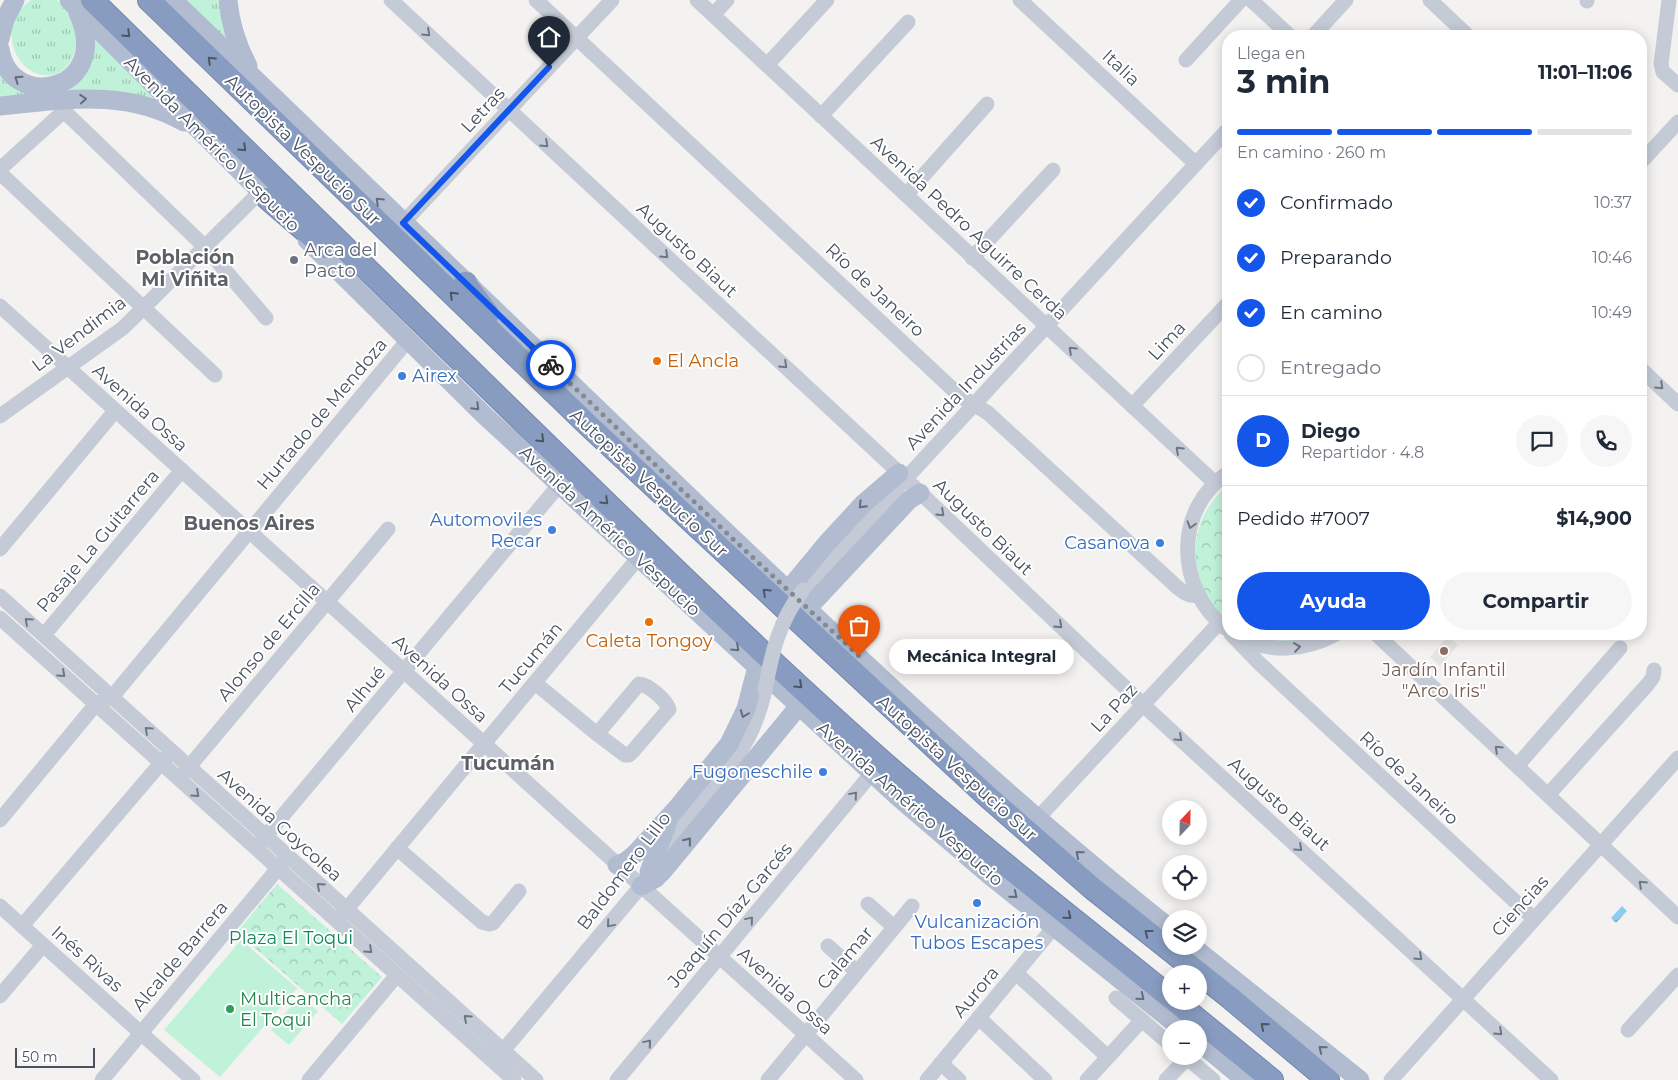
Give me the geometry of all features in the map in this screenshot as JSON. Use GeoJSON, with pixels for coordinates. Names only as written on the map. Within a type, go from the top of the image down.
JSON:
{"type":"FeatureCollection","features":[{"type":"Feature","properties":{"kind":"highway","name":"Autopista Vespucio Sur"},"geometry":{"type":"LineString","coordinates":[[149,0],[589,426],[1033,838],[1091,887],[1228,996],[1328,1080]]}},
{"type":"Feature","properties":{"kind":"highway"},"geometry":{"type":"LineString","coordinates":[[78,2],[456,356],[749,639],[886,764],[1029,884],[1162,991]]}},
{"type":"Feature","properties":{"kind":"highway"},"geometry":{"type":"LineString","coordinates":[[264,195],[393,307],[456,356]]}},
{"type":"Feature","properties":{"kind":"highway"},"geometry":{"type":"LineString","coordinates":[[465,283],[495,322],[589,426]]}},
{"type":"Feature","properties":{"kind":"highway"},"geometry":{"type":"LineString","coordinates":[[1186,1010],[1272,1080]]}},
{"type":"Feature","properties":{"kind":"main road"},"geometry":{"type":"LineString","coordinates":[[0,14],[15,0]]}},
{"type":"Feature","properties":{"kind":"main road"},"geometry":{"type":"LineString","coordinates":[[0,39],[4,19],[15,0]]}},
{"type":"Feature","properties":{"kind":"main road"},"geometry":{"type":"LineString","coordinates":[[173,0],[465,283],[796,590],[808,608],[1038,819],[1162,922]]}},
{"type":"Feature","properties":{"kind":"main road"},"geometry":{"type":"LineString","coordinates":[[228,0],[231,23],[237,42],[258,82]]}},
{"type":"Feature","properties":{"kind":"main road"},"geometry":{"type":"LineString","coordinates":[[0,49],[6,68],[22,82],[36,87],[43,87],[58,85],[64,82],[80,67],[86,53],[78,2]]}},
{"type":"Feature","properties":{"kind":"main road","name":"Avenida Américo Vespucio"},"geometry":{"type":"LineString","coordinates":[[78,2],[305,238],[483,414],[872,774],[973,862],[1171,1020]]}},
{"type":"Feature","properties":{"kind":"main road"},"geometry":{"type":"LineString","coordinates":[[0,106],[90,98],[116,99],[145,105],[163,112],[188,124],[203,134]]}},
{"type":"Feature","properties":{"kind":"main road"},"geometry":{"type":"LineString","coordinates":[[796,590],[827,543],[863,504],[903,476]]}},
{"type":"Feature","properties":{"kind":"main road"},"geometry":{"type":"LineString","coordinates":[[808,608],[909,500],[920,493]]}},
{"type":"Feature","properties":{"kind":"main road"},"geometry":{"type":"LineString","coordinates":[[617,865],[632,857],[677,808],[722,754],[736,733],[746,709],[757,667]]}},
{"type":"Feature","properties":{"kind":"main road"},"geometry":{"type":"LineString","coordinates":[[677,808],[667,824],[645,879],[656,878],[663,872],[799,706]]}},
{"type":"Feature","properties":{"kind":"main road"},"geometry":{"type":"LineString","coordinates":[[1203,955],[1360,1080]]}},
{"type":"Feature","properties":{"kind":"main road"},"geometry":{"type":"LineString","coordinates":[[1207,1049],[1245,1080]]}},
{"type":"Feature","properties":{"kind":"street","name":"Augusto Biaut"},"geometry":{"type":"LineString","coordinates":[[391,0],[903,476],[1143,705],[1551,1080]]}},
{"type":"Feature","properties":{"kind":"street","name":"Río de Janeiro"},"geometry":{"type":"LineString","coordinates":[[536,0],[953,389],[988,413],[1177,587],[1188,594],[1197,595],[1211,614],[1222,624]]}},
{"type":"Feature","properties":{"kind":"street","name":"Letras"},"geometry":{"type":"LineString","coordinates":[[403,223],[612,0]]}},
{"type":"Feature","properties":{"kind":"street","name":"Avenida Pedro Aguirre Cerda"},"geometry":{"type":"LineString","coordinates":[[697,0],[1215,483]]}},
{"type":"Feature","properties":{"kind":"street"},"geometry":{"type":"LineString","coordinates":[[713,15],[727,0]]}},
{"type":"Feature","properties":{"kind":"street"},"geometry":{"type":"LineString","coordinates":[[767,64],[827,0]]}},
{"type":"Feature","properties":{"kind":"street","name":"Italia"},"geometry":{"type":"LineString","coordinates":[[1020,0],[1196,164]]}},
{"type":"Feature","properties":{"kind":"street"},"geometry":{"type":"LineString","coordinates":[[1186,60],[1241,0]]}},
{"type":"Feature","properties":{"kind":"street"},"geometry":{"type":"LineString","coordinates":[[1251,0],[1284,30]]}},
{"type":"Feature","properties":{"kind":"street"},"geometry":{"type":"LineString","coordinates":[[1318,30],[1346,0]]}},
{"type":"Feature","properties":{"kind":"street"},"geometry":{"type":"LineString","coordinates":[[1430,0],[1462,30]]}},
{"type":"Feature","properties":{"kind":"street"},"geometry":{"type":"LineString","coordinates":[[1669,0],[1661,64],[1663,72],[1678,85]]}},
{"type":"Feature","properties":{"kind":"street"},"geometry":{"type":"LineString","coordinates":[[821,116],[908,22]]}},
{"type":"Feature","properties":{"kind":"street"},"geometry":{"type":"LineString","coordinates":[[906,195],[987,104]]}},
{"type":"Feature","properties":{"kind":"street"},"geometry":{"type":"LineString","coordinates":[[215,375],[0,171],[64,111],[205,247],[266,318]]}},
{"type":"Feature","properties":{"kind":"street"},"geometry":{"type":"LineString","coordinates":[[1647,156],[1678,122]]}},
{"type":"Feature","properties":{"kind":"street","name":"Avenida Industrias"},"geometry":{"type":"LineString","coordinates":[[903,476],[975,404],[1222,136]]}},
{"type":"Feature","properties":{"kind":"street"},"geometry":{"type":"LineString","coordinates":[[972,258],[1054,170]]}},
{"type":"Feature","properties":{"kind":"street","name":"La Vendimia"},"geometry":{"type":"LineString","coordinates":[[0,416],[118,332],[205,247],[264,195]]}},
{"type":"Feature","properties":{"kind":"street","name":"Avenida Ossa"},"geometry":{"type":"LineString","coordinates":[[0,306],[617,865],[645,879],[719,957],[856,1080]]}},
{"type":"Feature","properties":{"kind":"street","name":"Lima"},"geometry":{"type":"LineString","coordinates":[[1132,406],[1222,310]]}},
{"type":"Feature","properties":{"kind":"street","name":"Hurtado de Mendoza"},"geometry":{"type":"LineString","coordinates":[[112,697],[408,340]]}},
{"type":"Feature","properties":{"kind":"street"},"geometry":{"type":"LineString","coordinates":[[1647,375],[1678,404]]}},
{"type":"Feature","properties":{"kind":"street"},"geometry":{"type":"LineString","coordinates":[[0,549],[115,411]]}},
{"type":"Feature","properties":{"kind":"street","name":"Pasaje La Guitarrera"},"geometry":{"type":"LineString","coordinates":[[44,635],[182,470]]}},
{"type":"Feature","properties":{"kind":"street"},"geometry":{"type":"LineString","coordinates":[[1197,595],[1190,576],[1187,556],[1189,530],[1199,505],[1215,483],[1222,478]]}},
{"type":"Feature","properties":{"kind":"street","name":"Alhué"},"geometry":{"type":"LineString","coordinates":[[261,842],[560,484]]}},
{"type":"Feature","properties":{"kind":"street","name":"Alonso de Ercilla"},"geometry":{"type":"LineString","coordinates":[[184,773],[388,529]]}},
{"type":"Feature","properties":{"kind":"street","name":"Tucumán"},"geometry":{"type":"LineString","coordinates":[[342,915],[639,557]]}},
{"type":"Feature","properties":{"kind":"street","name":"Baldomero Lillo"},"geometry":{"type":"LineString","coordinates":[[499,1056],[645,879],[672,839],[741,750],[757,719],[772,654],[796,590]]}},
{"type":"Feature","properties":{"kind":"street","name":"Avenida Goycolea"},"geometry":{"type":"LineString","coordinates":[[2,603],[44,635],[171,751],[184,773],[499,1056],[517,1076],[536,1080]]}},
{"type":"Feature","properties":{"kind":"street","name":"Avenida Goycolea"},"geometry":{"type":"LineString","coordinates":[[0,618],[161,763],[184,773]]}},
{"type":"Feature","properties":{"kind":"street","name":"La Paz"},"geometry":{"type":"LineString","coordinates":[[1038,819],[1143,705],[1222,635]]}},
{"type":"Feature","properties":{"kind":"street","name":"Río de Janeiro"},"geometry":{"type":"LineString","coordinates":[[1237,640],[1259,664],[1534,919]]}},
{"type":"Feature","properties":{"kind":"street"},"geometry":{"type":"LineString","coordinates":[[1247,640],[1254,644],[1269,647],[1299,647],[1322,640]]}},
{"type":"Feature","properties":{"kind":"street"},"geometry":{"type":"LineString","coordinates":[[1382,640],[1678,917]]}},
{"type":"Feature","properties":{"kind":"street"},"geometry":{"type":"LineString","coordinates":[[1259,664],[1261,656],[1269,647]]}},
{"type":"Feature","properties":{"kind":"street"},"geometry":{"type":"LineString","coordinates":[[1517,766],[1620,648]]}},
{"type":"Feature","properties":{"kind":"street"},"geometry":{"type":"LineString","coordinates":[[1548,796],[1648,684],[1653,677],[1654,670]]}},
{"type":"Feature","properties":{"kind":"street"},"geometry":{"type":"LineString","coordinates":[[534,683],[597,734],[622,753],[629,755],[662,718],[669,707],[646,686],[639,684],[597,734]]}},
{"type":"Feature","properties":{"kind":"street"},"geometry":{"type":"LineString","coordinates":[[0,820],[96,704],[112,697]]}},
{"type":"Feature","properties":{"kind":"street"},"geometry":{"type":"LineString","coordinates":[[22,926],[171,751]]}},
{"type":"Feature","properties":{"kind":"street","name":"Ciencias"},"geometry":{"type":"LineString","coordinates":[[1391,1080],[1678,758]]}},
{"type":"Feature","properties":{"kind":"street","name":"Joaquín Díaz Garcés"},"geometry":{"type":"LineString","coordinates":[[617,1080],[872,774]]}},
{"type":"Feature","properties":{"kind":"street"},"geometry":{"type":"LineString","coordinates":[[397,848],[482,922],[493,923],[519,891]]}},
{"type":"Feature","properties":{"kind":"street","name":"Alcalde Barrera"},"geometry":{"type":"LineString","coordinates":[[102,1080],[283,862]]}},
{"type":"Feature","properties":{"kind":"street"},"geometry":{"type":"LineString","coordinates":[[868,904],[894,928]]}},
{"type":"Feature","properties":{"kind":"street","name":"Inés Rivas"},"geometry":{"type":"LineString","coordinates":[[0,906],[192,1080]]}},
{"type":"Feature","properties":{"kind":"street","name":"Calamar"},"geometry":{"type":"LineString","coordinates":[[768,1080],[912,906]]}},
{"type":"Feature","properties":{"kind":"street","name":"Avenida Goycolea"},"geometry":{"type":"LineString","coordinates":[[342,915],[397,975],[499,1056]]}},
{"type":"Feature","properties":{"kind":"street","name":"Aurora"},"geometry":{"type":"LineString","coordinates":[[927,1080],[1054,927]]}},
{"type":"Feature","properties":{"kind":"street"},"geometry":{"type":"LineString","coordinates":[[0,996],[43,945]]}},
{"type":"Feature","properties":{"kind":"street"},"geometry":{"type":"LineString","coordinates":[[828,946],[857,972]]}},
{"type":"Feature","properties":{"kind":"street"},"geometry":{"type":"LineString","coordinates":[[1016,973],[1108,1057]]}},
{"type":"Feature","properties":{"kind":"street"},"geometry":{"type":"LineString","coordinates":[[309,1080],[397,975]]}},
{"type":"Feature","properties":{"kind":"street"},"geometry":{"type":"LineString","coordinates":[[1628,1030],[1678,975]]}},
{"type":"Feature","properties":{"kind":"street"},"geometry":{"type":"LineString","coordinates":[[1116,998],[1162,1037]]}},
{"type":"Feature","properties":{"kind":"street"},"geometry":{"type":"LineString","coordinates":[[979,1018],[1045,1080]]}},
{"type":"Feature","properties":{"kind":"street"},"geometry":{"type":"LineString","coordinates":[[1087,1080],[1142,1020]]}},
{"type":"Feature","properties":{"kind":"street"},"geometry":{"type":"LineString","coordinates":[[941,1063],[959,1080]]}},
{"type":"Feature","properties":{"kind":"street"},"geometry":{"type":"LineString","coordinates":[[1166,1080],[1179,1065]]}},
{"type":"Feature","properties":{"kind":"street"},"geometry":{"type":"LineString","coordinates":[[1195,1065],[1213,1080]]}},
{"type":"Feature","properties":{"kind":"shaded area","name":"Jardín Infantil \"Arco Iris\""},"geometry":{"type":"Polygon","coordinates":[[[1445,640],[1452,640],[1458,645],[1440,666],[1430,657],[1445,640]]]}},
{"type":"Feature","properties":{"kind":"green space"},"geometry":{"type":"Polygon","coordinates":[[[31,0],[57,0],[74,21],[77,32],[76,46],[70,63],[60,72],[48,75],[36,73],[24,66],[16,54],[12,38],[13,19],[31,0]]]}},
{"type":"Feature","properties":{"kind":"green space"},"geometry":{"type":"Polygon","coordinates":[[[184,0],[218,0],[228,43],[184,0]]]}},
{"type":"Feature","properties":{"kind":"green space"},"geometry":{"type":"Polygon","coordinates":[[[90,32],[163,103],[0,102],[0,74],[16,86],[69,88],[90,32]]]}},
{"type":"Feature","properties":{"kind":"green space"},"geometry":{"type":"Polygon","coordinates":[[[1222,491],[1222,616],[1207,598],[1197,568],[1196,555],[1196,541],[1199,528],[1210,505],[1222,491]]]}},
{"type":"Feature","properties":{"kind":"green space"},"geometry":{"type":"Polygon","coordinates":[[[1265,640],[1299,640],[1279,644],[1265,640]]]}},
{"type":"Feature","properties":{"kind":"green space","name":"Plaza El Toqui"},"geometry":{"type":"Polygon","coordinates":[[[277,884],[382,977],[342,1024],[237,932],[277,884]]]}},
{"type":"Feature","properties":{"kind":"green space","name":"Multicancha El Toqui"},"geometry":{"type":"Polygon","coordinates":[[[241,940],[297,988],[220,1077],[164,1030],[241,940]]]}},
{"type":"Feature","properties":{"kind":"green space"},"geometry":{"type":"Polygon","coordinates":[[[300,996],[318,1011],[289,1045],[271,1030],[300,996]]]}},
{"type":"Feature","properties":{"kind":"water"},"geometry":{"type":"Polygon","coordinates":[[[1622,906],[1627,911],[1616,923],[1611,918],[1622,906]]]}},
{"type":"Feature","properties":{"kind":"way so far"},"geometry":{"type":"LineString","coordinates":[[551,365],[734,540],[859,656]]}},
{"type":"Feature","properties":{"kind":"place","name":"Arca del Pacto"},"geometry":{"type":"Point","coordinates":[294,260]}},
{"type":"Feature","properties":{"kind":"place","name":"El Ancla"},"geometry":{"type":"Point","coordinates":[657,361]}},
{"type":"Feature","properties":{"kind":"place","name":"Airex"},"geometry":{"type":"Point","coordinates":[402,376]}},
{"type":"Feature","properties":{"kind":"place","name":"Automoviles Recar"},"geometry":{"type":"Point","coordinates":[552,530]}},
{"type":"Feature","properties":{"kind":"place","name":"Casanova"},"geometry":{"type":"Point","coordinates":[1160,543]}},
{"type":"Feature","properties":{"kind":"place","name":"Caleta Tongoy"},"geometry":{"type":"Point","coordinates":[649,622]}},
{"type":"Feature","properties":{"kind":"place","name":"Jardín Infantil \"Arco Iris\""},"geometry":{"type":"Point","coordinates":[1444,651]}},
{"type":"Feature","properties":{"kind":"place","name":"Mecánica Integral"},"geometry":{"type":"Point","coordinates":[859,656]}},
{"type":"Feature","properties":{"kind":"place","name":"Fugoneschile"},"geometry":{"type":"Point","coordinates":[823,772]}},
{"type":"Feature","properties":{"kind":"place","name":"Vulcanización Tubos Escapes"},"geometry":{"type":"Point","coordinates":[977,903]}},
{"type":"Feature","properties":{"kind":"place","name":"Multicancha El Toqui"},"geometry":{"type":"Point","coordinates":[230,1009]}},
{"type":"Feature","properties":{"kind":"district","name":"Población Mi Viñita"},"geometry":{"type":"Point","coordinates":[185,268]}},
{"type":"Feature","properties":{"kind":"district","name":"Buenos Aires"},"geometry":{"type":"Point","coordinates":[249,523]}},
{"type":"Feature","properties":{"kind":"district","name":"Tucumán"},"geometry":{"type":"Point","coordinates":[508,763]}},
{"type":"Feature","properties":{"kind":"route"},"geometry":{"type":"LineString","coordinates":[[549,67],[403,223],[551,365]]}}]}
